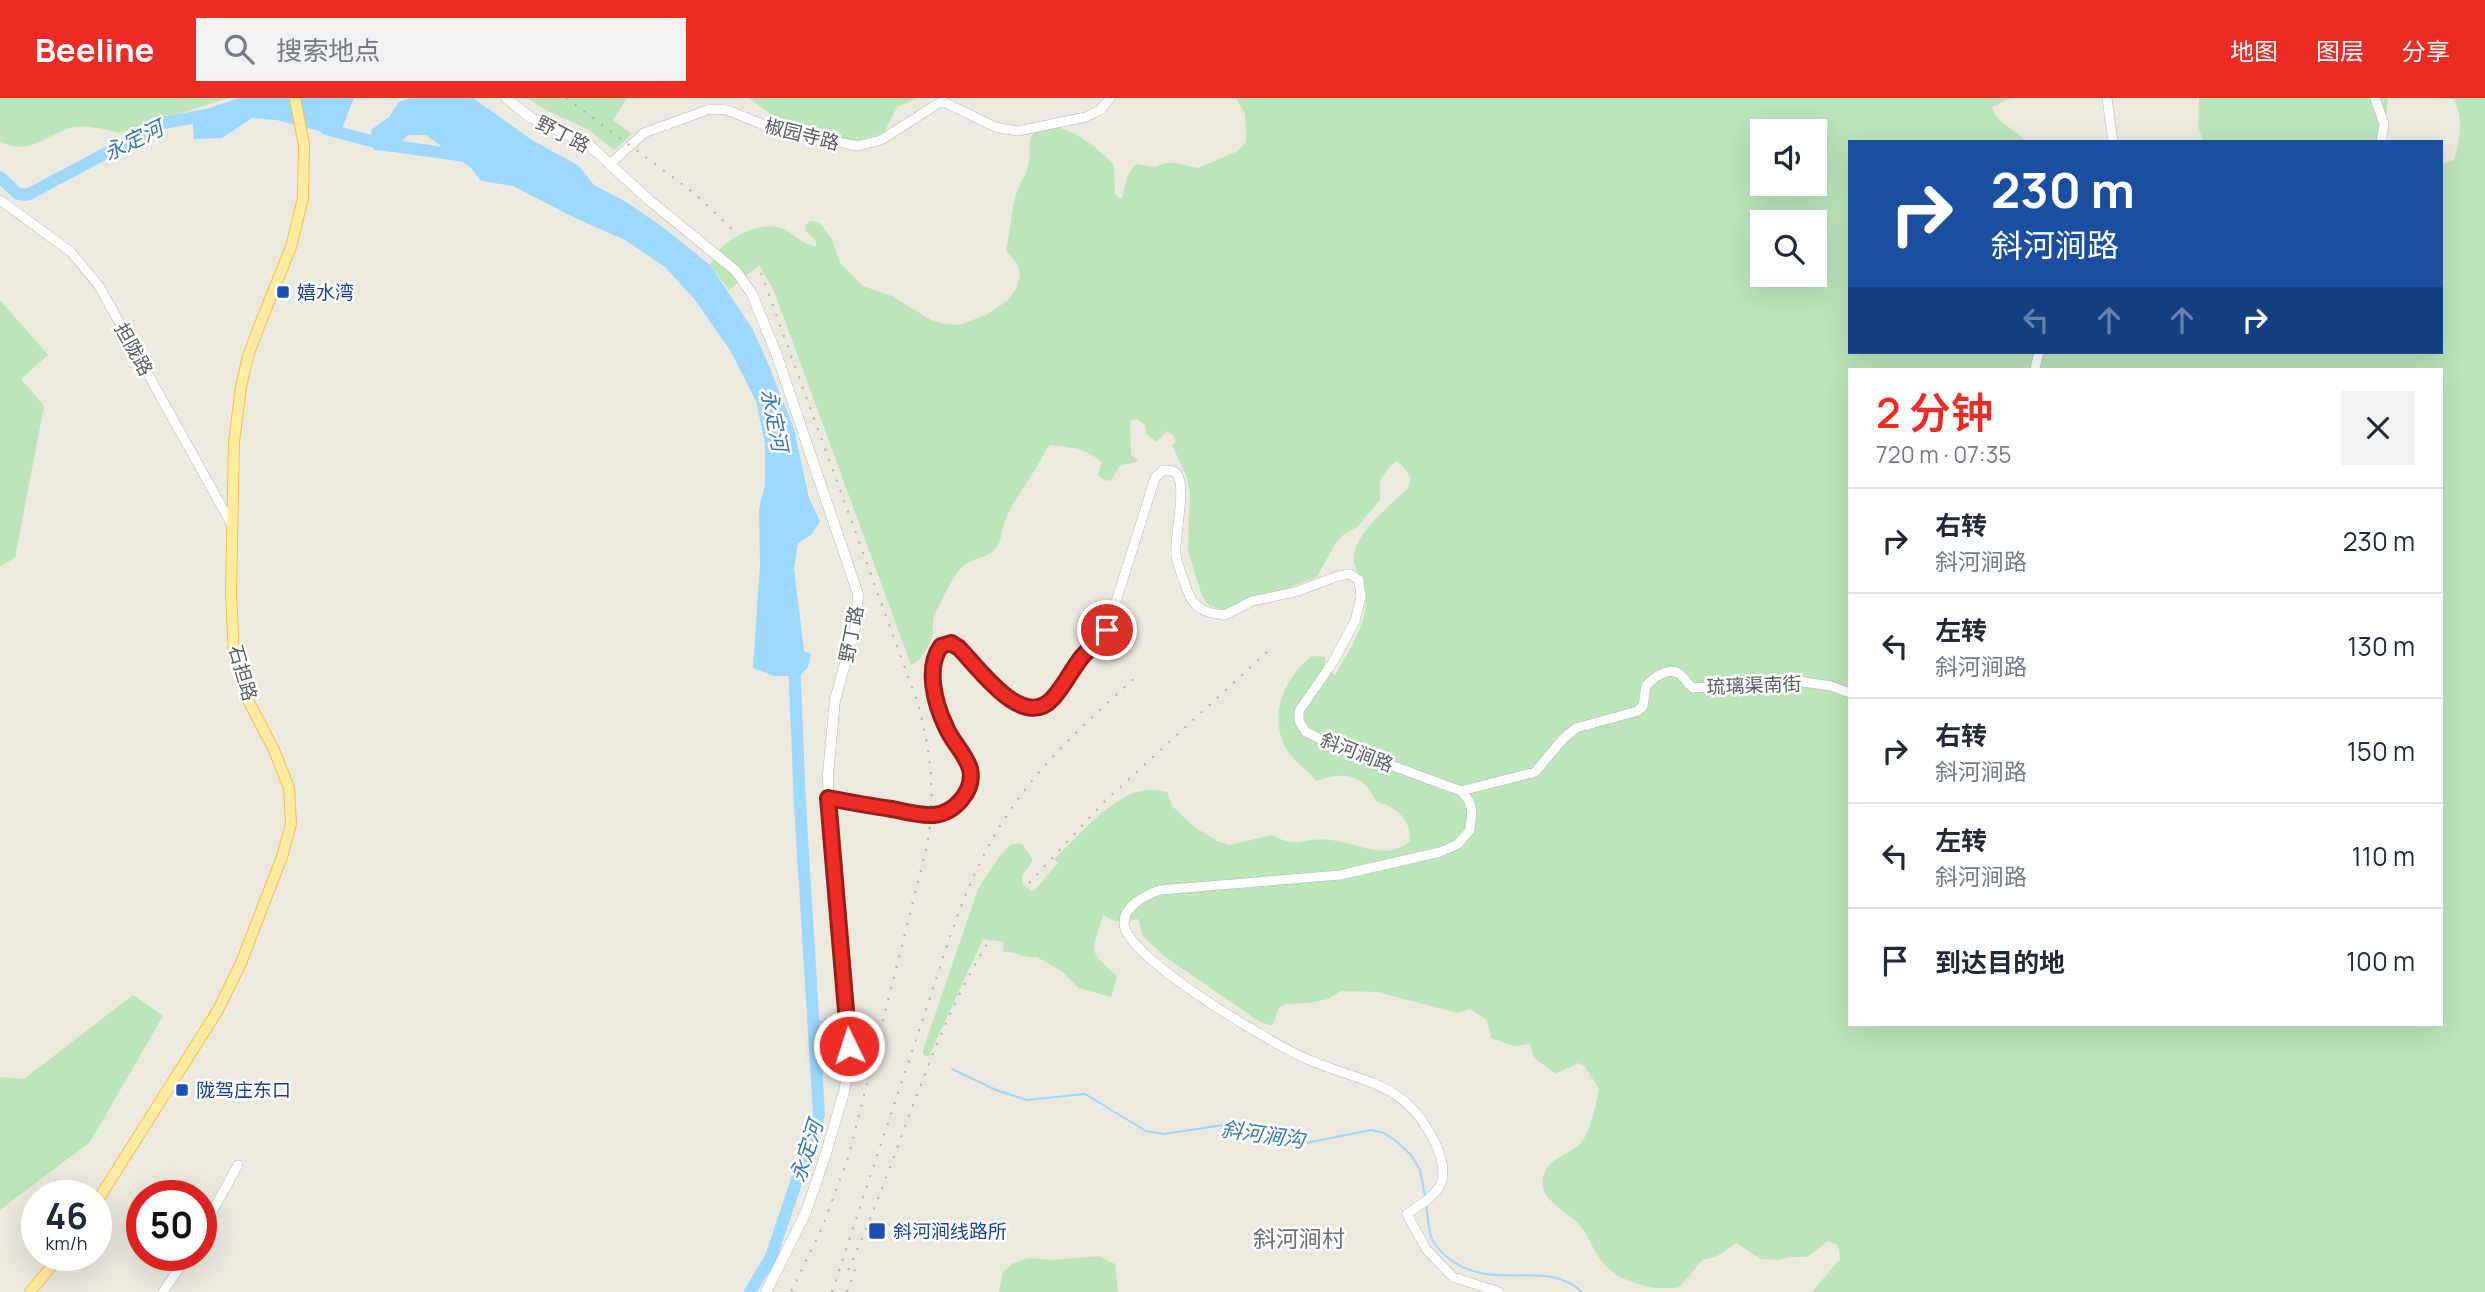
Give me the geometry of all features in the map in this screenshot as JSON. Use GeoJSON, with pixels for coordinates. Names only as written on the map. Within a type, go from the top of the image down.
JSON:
{"type":"FeatureCollection","features":[{"type":"Feature","properties":{"kind":"main road","name":"石担路"},"geometry":{"type":"LineString","coordinates":[[111,1180],[218,1010],[241,963],[282,857],[291,824],[289,788],[274,750],[248,699],[234,655],[232,617],[234,442],[240,387],[248,356],[291,247],[300,214],[304,145],[295,98]]}},
{"type":"Feature","properties":{"kind":"main road","name":"野丁路"},"geometry":{"type":"LineString","coordinates":[[506,98],[531,118],[588,144],[649,200],[736,271],[752,294],[776,353],[858,594],[856,624],[835,700],[828,774],[845,987],[848,1069],[827,1153],[806,1212],[766,1292]]}},
{"type":"Feature","properties":{"kind":"main road"},"geometry":{"type":"LineString","coordinates":[[30,1292],[48,1271]]}},
{"type":"Feature","properties":{"kind":"street","name":"椒园寺路"},"geometry":{"type":"LineString","coordinates":[[611,163],[644,133],[710,109],[727,110],[774,129],[858,146],[881,140],[942,101],[995,127],[1018,131],[1086,117],[1100,110],[1110,98]]}},
{"type":"Feature","properties":{"kind":"street"},"geometry":{"type":"LineString","coordinates":[[2107,98],[2113,140]]}},
{"type":"Feature","properties":{"kind":"street"},"geometry":{"type":"LineString","coordinates":[[2375,98],[2384,124],[2381,140]]}},
{"type":"Feature","properties":{"kind":"street","name":"担陇路"},"geometry":{"type":"LineString","coordinates":[[0,201],[71,252],[99,286],[233,526]]}},
{"type":"Feature","properties":{"kind":"street","name":"斜河涧路"},"geometry":{"type":"LineString","coordinates":[[828,798],[935,815],[955,806],[968,791],[971,771],[946,727],[936,696],[932,667],[936,652],[946,643],[959,648],[1005,696],[1026,709],[1040,707],[1052,700],[1081,658],[1107,630],[1155,478],[1166,469],[1175,471],[1181,486],[1176,556],[1189,597],[1197,608],[1225,615],[1252,601],[1295,592],[1338,576],[1349,574],[1359,580],[1361,597],[1355,621],[1333,662],[1299,711],[1299,721],[1306,732],[1357,756],[1461,791]]}},
{"type":"Feature","properties":{"kind":"street","name":"琉璃渠南街"},"geometry":{"type":"LineString","coordinates":[[1461,791],[1535,772],[1576,728],[1638,711],[1643,706],[1646,686],[1662,674],[1673,671],[1679,673],[1693,688],[1797,681],[1848,692]]}},
{"type":"Feature","properties":{"kind":"street"},"geometry":{"type":"LineString","coordinates":[[1461,791],[1472,810],[1470,830],[1458,844],[1440,852],[1340,875],[1160,890],[1135,903],[1126,914],[1124,922],[1131,939],[1163,970],[1230,1016],[1297,1054],[1375,1083],[1402,1097],[1428,1127],[1444,1163],[1441,1183],[1435,1196],[1407,1214],[1426,1249],[1453,1277],[1499,1292]]}},
{"type":"Feature","properties":{"kind":"street"},"geometry":{"type":"LineString","coordinates":[[217,1202],[237,1165]]}},
{"type":"Feature","properties":{"kind":"street"},"geometry":{"type":"LineString","coordinates":[[163,1292],[177,1271]]}},
{"type":"Feature","properties":{"kind":"green space"},"geometry":{"type":"Polygon","coordinates":[[[0,98],[228,98],[118,133],[74,127],[38,143],[20,147],[0,141],[0,98]]]}},
{"type":"Feature","properties":{"kind":"green space"},"geometry":{"type":"Polygon","coordinates":[[[527,98],[627,98],[613,120],[632,134],[614,150],[587,129],[527,98]]]}},
{"type":"Feature","properties":{"kind":"green space"},"geometry":{"type":"Polygon","coordinates":[[[749,98],[918,98],[897,107],[884,133],[854,142],[818,136],[780,125],[749,98]]]}},
{"type":"Feature","properties":{"kind":"green space"},"geometry":{"type":"Polygon","coordinates":[[[1236,98],[2011,98],[1992,107],[1994,113],[2025,140],[1848,140],[1848,354],[2443,354],[2443,163],[2454,160],[2460,120],[2453,99],[2436,98],[2485,98],[2485,1292],[1812,1292],[1840,1259],[1838,1245],[1828,1241],[1807,1257],[1780,1260],[1761,1259],[1736,1243],[1717,1256],[1703,1260],[1678,1287],[1648,1287],[1627,1280],[1610,1270],[1577,1222],[1545,1192],[1545,1171],[1553,1162],[1581,1143],[1595,1109],[1599,1088],[1584,1066],[1578,1063],[1556,1074],[1534,1058],[1530,1044],[1514,1046],[1491,1038],[1487,1020],[1470,1009],[1458,1013],[1377,992],[1341,991],[1328,999],[1286,1004],[1279,1008],[1272,1026],[1260,1022],[1164,956],[1143,936],[1138,919],[1120,921],[1103,915],[1094,949],[1100,960],[1117,976],[1111,997],[1079,988],[1063,972],[1037,957],[1003,952],[1004,942],[983,939],[929,1056],[923,1055],[978,889],[1011,844],[1022,844],[1033,860],[1022,876],[1022,883],[1031,891],[1035,890],[1058,863],[1054,859],[1096,818],[1121,799],[1148,790],[1167,792],[1172,806],[1193,826],[1229,845],[1272,835],[1296,843],[1321,839],[1382,851],[1401,847],[1410,841],[1409,829],[1402,816],[1378,802],[1368,788],[1356,779],[1344,776],[1316,781],[1289,753],[1282,740],[1279,713],[1286,688],[1293,676],[1312,656],[1325,657],[1325,665],[1335,675],[1346,656],[1358,634],[1365,612],[1364,585],[1355,565],[1357,546],[1368,527],[1408,488],[1411,479],[1397,461],[1390,466],[1380,480],[1380,500],[1357,527],[1344,534],[1335,544],[1317,577],[1282,590],[1249,597],[1231,610],[1218,609],[1207,604],[1201,593],[1188,551],[1190,493],[1186,475],[1172,445],[1176,442],[1173,435],[1167,431],[1156,442],[1146,434],[1145,425],[1137,419],[1130,421],[1131,455],[1139,461],[1120,466],[1110,481],[1098,475],[1102,462],[1090,454],[1050,445],[1011,508],[995,550],[962,567],[947,589],[934,616],[929,645],[923,655],[911,665],[774,291],[759,265],[729,290],[710,265],[727,243],[741,234],[764,227],[778,227],[816,246],[816,241],[805,230],[806,224],[811,221],[819,222],[831,238],[841,264],[863,286],[892,296],[931,320],[960,325],[988,314],[1008,300],[1016,289],[1020,276],[1018,265],[1006,250],[1015,198],[1028,167],[1030,142],[1035,132],[1056,127],[1089,143],[1114,165],[1115,195],[1122,199],[1128,175],[1137,164],[1155,167],[1175,163],[1198,168],[1238,151],[1246,142],[1245,114],[1236,98]]]}},
{"type":"Feature","properties":{"kind":"green space"},"geometry":{"type":"Polygon","coordinates":[[[2199,98],[2388,98],[2386,117],[2378,140],[2202,140],[2198,125],[2199,98]]]}},
{"type":"Feature","properties":{"kind":"green space"},"geometry":{"type":"Polygon","coordinates":[[[0,300],[48,355],[21,379],[44,406],[15,558],[0,566],[0,300]]]}},
{"type":"Feature","properties":{"kind":"green space"},"geometry":{"type":"Polygon","coordinates":[[[133,995],[163,1016],[90,1142],[40,1180],[21,1180],[21,1194],[0,1210],[0,1077],[24,1079],[133,995]]]}},
{"type":"Feature","properties":{"kind":"green space"},"geometry":{"type":"Polygon","coordinates":[[[1099,1256],[1115,1264],[1118,1292],[999,1292],[1003,1272],[1012,1264],[1028,1258],[1053,1260],[1099,1256]]]}},
{"type":"Feature","properties":{"kind":"water"},"geometry":{"type":"Polygon","coordinates":[[[239,98],[354,98],[339,136],[277,120],[252,118],[222,138],[194,139],[192,114],[239,98]]]}},
{"type":"Feature","properties":{"kind":"water"},"geometry":{"type":"Polygon","coordinates":[[[410,98],[473,98],[532,140],[579,166],[594,185],[660,225],[710,265],[752,328],[767,361],[794,429],[809,498],[820,521],[812,534],[798,543],[794,568],[804,651],[811,654],[808,667],[800,676],[774,676],[753,668],[760,565],[759,509],[765,485],[765,443],[756,401],[730,350],[695,300],[665,267],[625,240],[513,186],[481,181],[471,168],[426,135],[409,135],[390,151],[374,150],[371,130],[389,117],[399,102],[410,98]]]}},
{"type":"Feature","properties":{"kind":"waterway","name":"永定河"},"geometry":{"type":"LineString","coordinates":[[0,177],[18,194],[27,195],[163,123],[207,115]]}},
{"type":"Feature","properties":{"kind":"waterway","name":"永定河"},"geometry":{"type":"LineString","coordinates":[[326,129],[386,145],[466,156]]}},
{"type":"Feature","properties":{"kind":"waterway","name":"永定河"},"geometry":{"type":"LineString","coordinates":[[750,1292],[771,1257],[819,1114],[794,659]]}},
{"type":"Feature","properties":{"kind":"waterway","name":"斜河涧沟"},"geometry":{"type":"LineString","coordinates":[[813,1019],[837,1028]]}},
{"type":"Feature","properties":{"kind":"waterway","name":"斜河涧沟"},"geometry":{"type":"LineString","coordinates":[[952,1069],[996,1090],[1027,1100],[1085,1094],[1146,1131],[1164,1134],[1223,1125],[1247,1136],[1306,1143],[1371,1130],[1384,1133],[1411,1155],[1420,1170],[1425,1196]]}},
{"type":"Feature","properties":{"kind":"waterway"},"geometry":{"type":"LineString","coordinates":[[1426,1205],[1431,1237],[1452,1261],[1470,1270],[1487,1274],[1553,1277],[1568,1282],[1582,1292]]}},
{"type":"Feature","properties":{"kind":"railway"},"geometry":{"type":"LineString","coordinates":[[566,98],[694,193],[734,231]]}},
{"type":"Feature","properties":{"kind":"railway"},"geometry":{"type":"LineString","coordinates":[[761,273],[917,701],[931,773],[927,846],[849,1155],[822,1228],[791,1292]]}},
{"type":"Feature","properties":{"kind":"railway"},"geometry":{"type":"LineString","coordinates":[[1029,883],[1104,802],[1267,652]]}},
{"type":"Feature","properties":{"kind":"railway"},"geometry":{"type":"LineString","coordinates":[[832,1292],[951,935],[981,861],[1007,815],[1035,777],[1068,741],[1137,676]]}},
{"type":"Feature","properties":{"kind":"railway"},"geometry":{"type":"LineString","coordinates":[[848,1270],[946,1023],[987,944]]}},
{"type":"Feature","properties":{"kind":"railway"},"geometry":{"type":"LineString","coordinates":[[847,1292],[858,1261]]}},
{"type":"Feature","properties":{"kind":"place","name":"嬉水湾"},"geometry":{"type":"Point","coordinates":[283,292]}},
{"type":"Feature","properties":{"kind":"place","name":"陇驾庄东口"},"geometry":{"type":"Point","coordinates":[182,1090]}},
{"type":"Feature","properties":{"kind":"place","name":"斜河涧线路所"},"geometry":{"type":"Point","coordinates":[877,1231]}},
{"type":"Feature","properties":{"kind":"district","name":"斜河涧村"},"geometry":{"type":"Point","coordinates":[1299,1238]}},
{"type":"Feature","properties":{"kind":"route"},"geometry":{"type":"LineString","coordinates":[[849,1046],[828,798],[935,815],[955,806],[968,791],[971,771],[946,727],[936,696],[932,667],[936,652],[941,646],[951,643],[959,648],[1011,701],[1026,709],[1033,709],[1052,700],[1081,658],[1107,630]]}}]}
